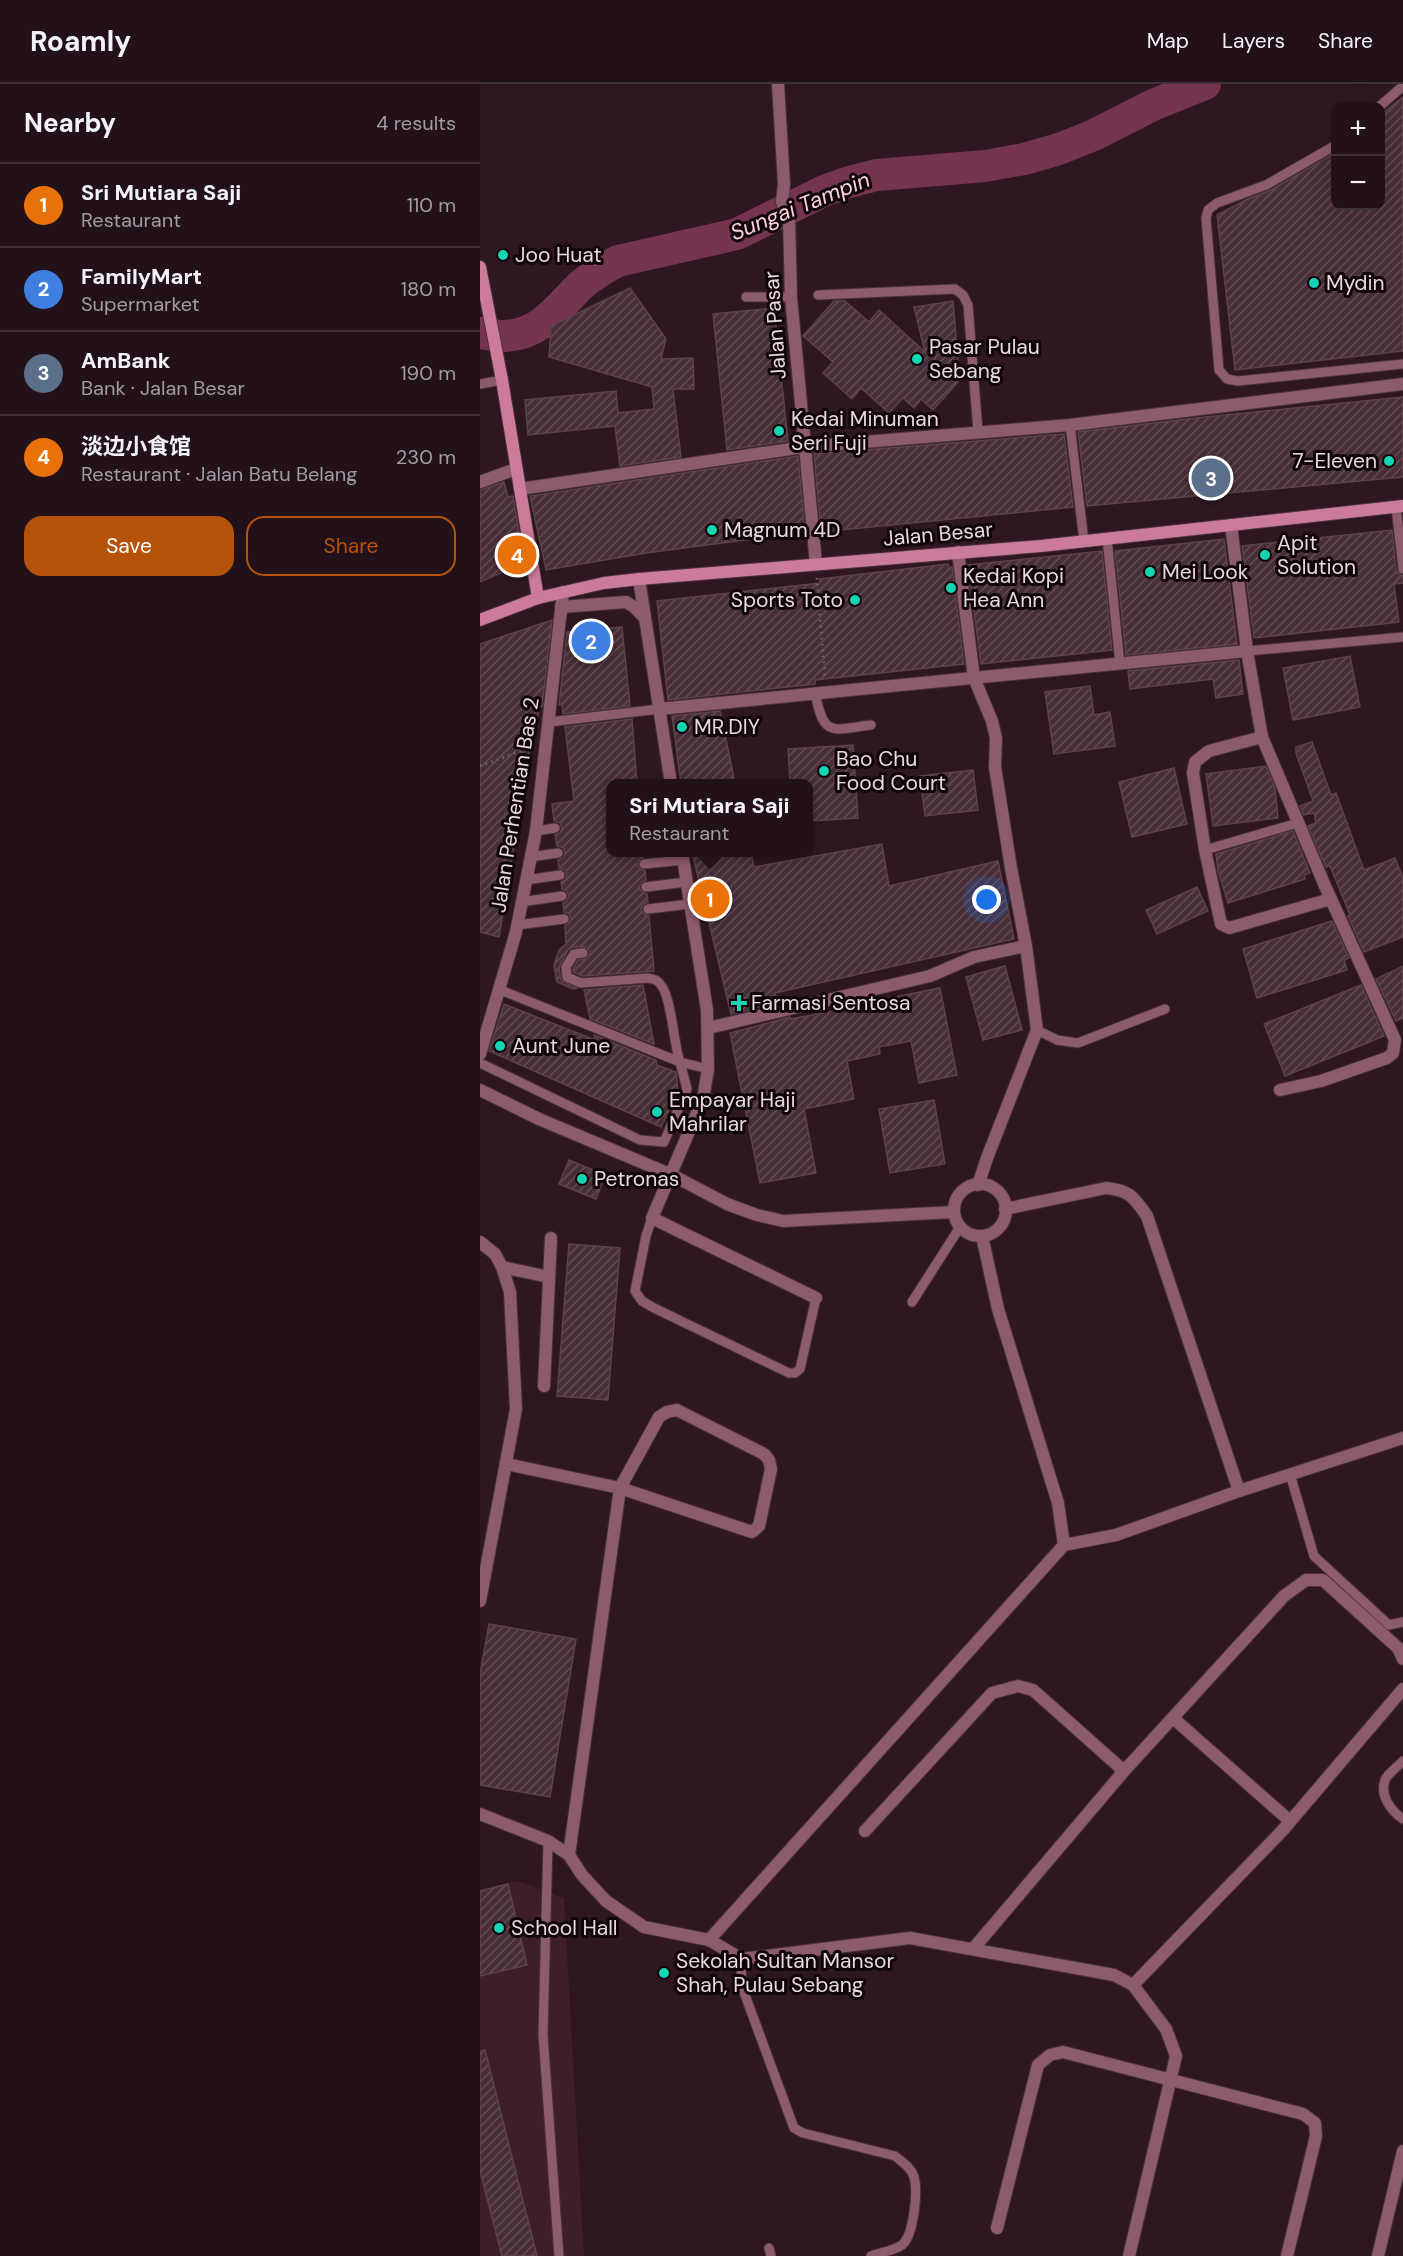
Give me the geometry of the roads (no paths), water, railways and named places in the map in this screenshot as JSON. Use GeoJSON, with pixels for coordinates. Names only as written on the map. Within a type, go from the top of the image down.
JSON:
{"type":"FeatureCollection","features":[{"type":"Feature","properties":{"kind":"street","name":"Jalan Pasar"},"geometry":{"type":"LineString","coordinates":[[778,84],[784,184],[782,202],[789,218],[791,297],[816,564]]}},
{"type":"Feature","properties":{"kind":"street"},"geometry":{"type":"LineString","coordinates":[[481,273],[499,362],[538,598]]}},
{"type":"Feature","properties":{"kind":"street"},"geometry":{"type":"LineString","coordinates":[[520,489],[804,447],[1070,425],[1403,384]]}},
{"type":"Feature","properties":{"kind":"street"},"geometry":{"type":"LineString","coordinates":[[480,482],[516,469]]}},
{"type":"Feature","properties":{"kind":"street","name":"Jalan Besar"},"geometry":{"type":"LineString","coordinates":[[480,620],[538,598],[639,579],[1084,541],[1400,507]]}},
{"type":"Feature","properties":{"kind":"street"},"geometry":{"type":"LineString","coordinates":[[1231,525],[1247,651],[1262,737],[1331,899],[1395,1040],[1393,1053],[1387,1058],[1321,1081],[1280,1090]]}},
{"type":"Feature","properties":{"kind":"street"},"geometry":{"type":"LineString","coordinates":[[958,552],[974,678],[992,721],[996,738],[995,767],[1026,946],[1037,1030],[978,1185]]}},
{"type":"Feature","properties":{"kind":"street"},"geometry":{"type":"LineString","coordinates":[[639,579],[670,779]]}},
{"type":"Feature","properties":{"kind":"street","name":"Jalan Perhentian Bas 2"},"geometry":{"type":"LineString","coordinates":[[480,1054],[517,925],[536,831],[563,592]]}},
{"type":"Feature","properties":{"kind":"street"},"geometry":{"type":"LineString","coordinates":[[561,606],[627,602],[645,618]]}},
{"type":"Feature","properties":{"kind":"street"},"geometry":{"type":"LineString","coordinates":[[659,710],[1247,651]]}},
{"type":"Feature","properties":{"kind":"street"},"geometry":{"type":"LineString","coordinates":[[1262,737],[1209,751],[1195,762],[1193,772],[1205,850],[1221,924],[1229,928],[1331,899]]}},
{"type":"Feature","properties":{"kind":"street"},"geometry":{"type":"LineString","coordinates":[[682,857],[708,1028],[708,1069],[703,1099],[652,1218],[816,1298]]}},
{"type":"Feature","properties":{"kind":"street"},"geometry":{"type":"LineString","coordinates":[[708,1028],[930,976],[974,957],[1026,946]]}},
{"type":"Feature","properties":{"kind":"street"},"geometry":{"type":"LineString","coordinates":[[480,1090],[539,1119],[672,1175],[727,1204],[757,1215],[783,1221],[954,1212]]}},
{"type":"Feature","properties":{"kind":"street"},"geometry":{"type":"LineString","coordinates":[[978,1185],[986,1185],[1000,1194],[1005,1209],[1005,1217],[996,1230],[982,1236],[966,1232],[960,1227],[954,1212],[958,1196],[970,1186],[978,1185]]}},
{"type":"Feature","properties":{"kind":"street"},"geometry":{"type":"LineString","coordinates":[[1005,1209],[1106,1188],[1118,1189],[1132,1195],[1147,1216],[1239,1491]]}},
{"type":"Feature","properties":{"kind":"street"},"geometry":{"type":"LineString","coordinates":[[982,1236],[998,1309],[1058,1503],[1064,1545]]}},
{"type":"Feature","properties":{"kind":"street"},"geometry":{"type":"LineString","coordinates":[[544,1386],[551,1238]]}},
{"type":"Feature","properties":{"kind":"street"},"geometry":{"type":"LineString","coordinates":[[480,1242],[495,1254],[510,1292],[516,1408],[480,1601]]}},
{"type":"Feature","properties":{"kind":"street"},"geometry":{"type":"LineString","coordinates":[[502,1267],[549,1278]]}},
{"type":"Feature","properties":{"kind":"street"},"geometry":{"type":"LineString","coordinates":[[506,1464],[620,1488],[752,1532],[759,1526],[771,1469],[769,1460],[764,1454],[676,1410],[659,1417],[620,1488],[568,1855]]}},
{"type":"Feature","properties":{"kind":"street"},"geometry":{"type":"LineString","coordinates":[[709,1940],[1064,1545],[1116,1535],[1239,1491],[1403,1438]]}},
{"type":"Feature","properties":{"kind":"street"},"geometry":{"type":"LineString","coordinates":[[973,1949],[1124,1771],[1284,1596],[1306,1580],[1323,1580],[1398,1648],[1403,1659]]}},
{"type":"Feature","properties":{"kind":"street"},"geometry":{"type":"LineString","coordinates":[[865,1831],[992,1693],[1018,1686],[1033,1690],[1124,1771]]}},
{"type":"Feature","properties":{"kind":"street"},"geometry":{"type":"LineString","coordinates":[[1133,1985],[1290,1821],[1403,1689]]}},
{"type":"Feature","properties":{"kind":"street"},"geometry":{"type":"LineString","coordinates":[[1173,1718],[1290,1821]]}},
{"type":"Feature","properties":{"kind":"street"},"geometry":{"type":"LineString","coordinates":[[480,1814],[548,1841],[568,1855],[582,1875],[606,1901],[644,1927],[709,1940],[742,1959],[909,1938],[1114,1976],[1133,1985],[1166,2029],[1176,2056],[1130,2256]]}},
{"type":"Feature","properties":{"kind":"street"},"geometry":{"type":"LineString","coordinates":[[997,2228],[1038,2065],[1050,2055],[1063,2052],[1303,2114],[1315,2123],[1316,2136],[1287,2256]]}},
{"type":"Feature","properties":{"kind":"street"},"geometry":{"type":"LineString","coordinates":[[1378,2256],[1403,2151]]}},
{"type":"Feature","properties":{"kind":"lane"},"geometry":{"type":"LineString","coordinates":[[1385,102],[1403,86]]}},
{"type":"Feature","properties":{"kind":"lane"},"geometry":{"type":"LineString","coordinates":[[1331,147],[1266,185],[1216,203],[1208,210],[1206,218],[1219,370],[1227,379],[1238,381],[1403,364]]}},
{"type":"Feature","properties":{"kind":"lane"},"geometry":{"type":"LineString","coordinates":[[818,295],[955,289],[963,295],[968,305],[978,432]]}},
{"type":"Feature","properties":{"kind":"lane"},"geometry":{"type":"LineString","coordinates":[[746,297],[791,297]]}},
{"type":"Feature","properties":{"kind":"lane"},"geometry":{"type":"LineString","coordinates":[[480,384],[502,380]]}},
{"type":"Feature","properties":{"kind":"lane"},"geometry":{"type":"LineString","coordinates":[[1070,425],[1084,541]]}},
{"type":"Feature","properties":{"kind":"lane"},"geometry":{"type":"LineString","coordinates":[[1400,507],[1403,569]]}},
{"type":"Feature","properties":{"kind":"lane"},"geometry":{"type":"LineString","coordinates":[[1107,538],[1120,664]]}},
{"type":"Feature","properties":{"kind":"lane"},"geometry":{"type":"LineString","coordinates":[[1247,651],[1403,637]]}},
{"type":"Feature","properties":{"kind":"lane"},"geometry":{"type":"LineString","coordinates":[[820,693],[819,716],[827,727],[833,730],[871,725]]}},
{"type":"Feature","properties":{"kind":"lane"},"geometry":{"type":"LineString","coordinates":[[549,722],[659,710]]}},
{"type":"Feature","properties":{"kind":"lane"},"geometry":{"type":"LineString","coordinates":[[1205,850],[1298,823]]}},
{"type":"Feature","properties":{"kind":"lane"},"geometry":{"type":"LineString","coordinates":[[536,831],[555,828]]}},
{"type":"Feature","properties":{"kind":"lane"},"geometry":{"type":"LineString","coordinates":[[530,857],[558,853]]}},
{"type":"Feature","properties":{"kind":"lane"},"geometry":{"type":"LineString","coordinates":[[644,864],[677,857]]}},
{"type":"Feature","properties":{"kind":"lane"},"geometry":{"type":"LineString","coordinates":[[526,880],[560,875]]}},
{"type":"Feature","properties":{"kind":"lane"},"geometry":{"type":"LineString","coordinates":[[646,887],[686,882]]}},
{"type":"Feature","properties":{"kind":"lane"},"geometry":{"type":"LineString","coordinates":[[521,902],[562,896]]}},
{"type":"Feature","properties":{"kind":"lane"},"geometry":{"type":"LineString","coordinates":[[648,909],[690,904]]}},
{"type":"Feature","properties":{"kind":"lane"},"geometry":{"type":"LineString","coordinates":[[517,925],[564,919]]}},
{"type":"Feature","properties":{"kind":"lane"},"geometry":{"type":"LineString","coordinates":[[480,1063],[640,1140],[664,1142],[687,1089],[676,1050],[667,993],[659,981],[648,978],[581,983],[567,977],[566,967],[574,954],[583,953]]}},
{"type":"Feature","properties":{"kind":"lane"},"geometry":{"type":"LineString","coordinates":[[498,989],[680,1062],[708,1069]]}},
{"type":"Feature","properties":{"kind":"lane"},"geometry":{"type":"LineString","coordinates":[[1037,1030],[1058,1041],[1078,1043],[1165,1009]]}},
{"type":"Feature","properties":{"kind":"lane"},"geometry":{"type":"LineString","coordinates":[[652,1218],[646,1236],[635,1292],[642,1301],[654,1308],[789,1373],[795,1373],[800,1369],[816,1298]]}},
{"type":"Feature","properties":{"kind":"lane"},"geometry":{"type":"LineString","coordinates":[[912,1302],[960,1227]]}},
{"type":"Feature","properties":{"kind":"lane"},"geometry":{"type":"LineString","coordinates":[[1290,1474],[1314,1556],[1389,1625],[1403,1622]]}},
{"type":"Feature","properties":{"kind":"lane"},"geometry":{"type":"LineString","coordinates":[[1403,1761],[1386,1779],[1383,1791],[1389,1806],[1403,1819]]}},
{"type":"Feature","properties":{"kind":"lane"},"geometry":{"type":"LineString","coordinates":[[548,1841],[543,2035],[559,2256]]}},
{"type":"Feature","properties":{"kind":"lane"},"geometry":{"type":"LineString","coordinates":[[742,1959],[741,1984],[794,2128],[803,2133],[895,2156],[907,2165],[914,2177],[914,2223],[907,2239],[901,2246],[871,2256]]}},
{"type":"Feature","properties":{"kind":"waterway","name":"Sungai Tampin"},"geometry":{"type":"LineString","coordinates":[[480,333],[500,336],[516,335],[537,327],[584,283],[618,261],[737,234],[824,191],[849,182],[877,175],[985,166],[1024,159],[1059,149],[1094,135],[1153,105],[1205,84]]}},
{"type":"Feature","properties":{"kind":"place","name":"Joo Huat"},"geometry":{"type":"Point","coordinates":[503,255]}},
{"type":"Feature","properties":{"kind":"place","name":"Mydin"},"geometry":{"type":"Point","coordinates":[1314,283]}},
{"type":"Feature","properties":{"kind":"place","name":"Pasar Pulau Sebang"},"geometry":{"type":"Point","coordinates":[917,359]}},
{"type":"Feature","properties":{"kind":"place","name":"Kedai Minuman Seri Fuji"},"geometry":{"type":"Point","coordinates":[779,431]}},
{"type":"Feature","properties":{"kind":"place","name":"7-Eleven"},"geometry":{"type":"Point","coordinates":[1389,461]}},
{"type":"Feature","properties":{"kind":"place","name":"AmBank"},"geometry":{"type":"Point","coordinates":[1211,478]}},
{"type":"Feature","properties":{"kind":"place","name":"Magnum 4D"},"geometry":{"type":"Point","coordinates":[712,530]}},
{"type":"Feature","properties":{"kind":"place","name":"淡边小食馆"},"geometry":{"type":"Point","coordinates":[517,555]}},
{"type":"Feature","properties":{"kind":"place","name":"Apit Solution"},"geometry":{"type":"Point","coordinates":[1265,555]}},
{"type":"Feature","properties":{"kind":"place","name":"Mei Look"},"geometry":{"type":"Point","coordinates":[1150,572]}},
{"type":"Feature","properties":{"kind":"place","name":"Kedai Kopi Hea Ann"},"geometry":{"type":"Point","coordinates":[951,588]}},
{"type":"Feature","properties":{"kind":"place","name":"Sports Toto"},"geometry":{"type":"Point","coordinates":[855,600]}},
{"type":"Feature","properties":{"kind":"place","name":"FamilyMart"},"geometry":{"type":"Point","coordinates":[591,641]}},
{"type":"Feature","properties":{"kind":"place","name":"MR.DIY"},"geometry":{"type":"Point","coordinates":[682,727]}},
{"type":"Feature","properties":{"kind":"place","name":"Bao Chu Food Court"},"geometry":{"type":"Point","coordinates":[824,771]}},
{"type":"Feature","properties":{"kind":"place","name":"Sri Mutiara Saji"},"geometry":{"type":"Point","coordinates":[710,899]}},
{"type":"Feature","properties":{"kind":"place","name":"Farmasi Sentosa"},"geometry":{"type":"Point","coordinates":[739,1003]}},
{"type":"Feature","properties":{"kind":"place","name":"Aunt June"},"geometry":{"type":"Point","coordinates":[500,1046]}},
{"type":"Feature","properties":{"kind":"place","name":"Empayar Haji Mahrilar"},"geometry":{"type":"Point","coordinates":[657,1112]}},
{"type":"Feature","properties":{"kind":"place","name":"Petronas"},"geometry":{"type":"Point","coordinates":[582,1179]}},
{"type":"Feature","properties":{"kind":"place","name":"School Hall"},"geometry":{"type":"Point","coordinates":[499,1928]}},
{"type":"Feature","properties":{"kind":"place","name":"Sekolah Sultan Mansor Shah, Pulau Sebang"},"geometry":{"type":"Point","coordinates":[664,1973]}}]}
